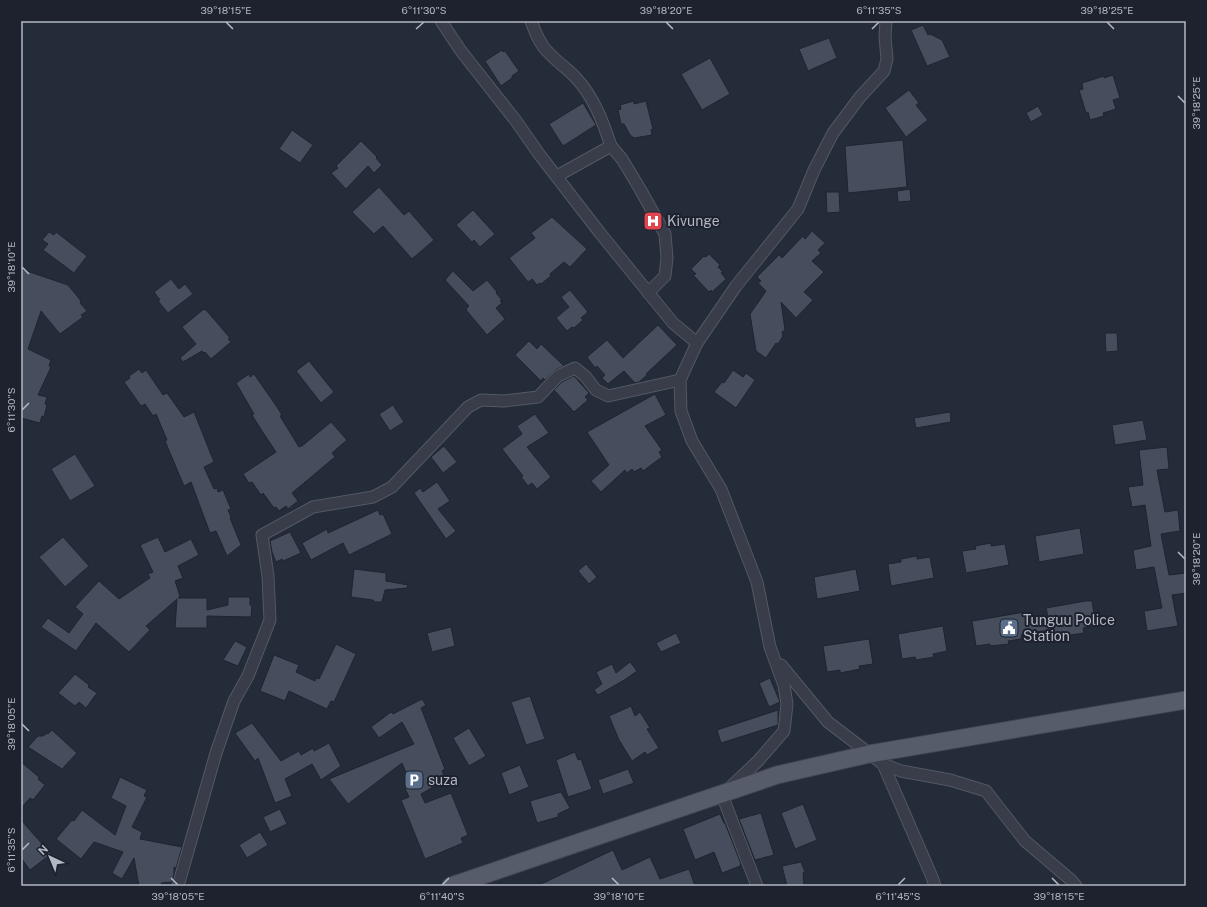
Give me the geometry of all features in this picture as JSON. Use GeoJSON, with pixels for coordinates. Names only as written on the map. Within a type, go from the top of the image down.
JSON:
{"type":"FeatureCollection","features":[{"type":"Feature","properties":{"kind":"main road"},"geometry":{"type":"LineString","coordinates":[[451,886],[722,795],[777,775],[869,754],[1186,700]]}},
{"type":"Feature","properties":{"kind":"street"},"geometry":{"type":"LineString","coordinates":[[441,21],[461,51],[508,110],[539,154],[600,233],[673,323],[697,343]]}},
{"type":"Feature","properties":{"kind":"street"},"geometry":{"type":"LineString","coordinates":[[531,21],[536,34],[547,52],[577,78],[593,101],[600,115],[611,146],[622,159],[665,234],[665,276],[648,293]]}},
{"type":"Feature","properties":{"kind":"street"},"geometry":{"type":"LineString","coordinates":[[757,886],[722,795],[758,761],[784,731],[788,704],[784,686],[770,647],[757,582],[721,489],[692,441],[681,411],[680,380],[697,343],[736,286],[798,209],[814,170],[832,133],[860,97],[884,71],[887,58],[885,37],[886,21]]}},
{"type":"Feature","properties":{"kind":"street"},"geometry":{"type":"LineString","coordinates":[[885,37],[890,21]]}},
{"type":"Feature","properties":{"kind":"street"},"geometry":{"type":"LineString","coordinates":[[557,176],[611,146]]}},
{"type":"Feature","properties":{"kind":"street"},"geometry":{"type":"LineString","coordinates":[[178,886],[216,753],[234,701],[248,676],[270,620],[268,576],[262,535],[313,507],[374,498],[392,487],[468,407],[481,400],[504,401],[538,397],[558,376],[575,368],[585,376],[596,390],[608,396],[680,380]]}},
{"type":"Feature","properties":{"kind":"street"},"geometry":{"type":"LineString","coordinates":[[770,647],[782,669],[828,722],[883,764],[901,771],[950,780],[986,791],[1025,841],[1076,886]]}},
{"type":"Feature","properties":{"kind":"street"},"geometry":{"type":"LineString","coordinates":[[883,764],[932,877],[934,886]]}},
{"type":"Feature","properties":{"kind":"building"},"geometry":{"type":"Polygon","coordinates":[[[923,25],[928,35],[930,34],[942,40],[950,57],[927,66],[911,30],[923,25]]]}},
{"type":"Feature","properties":{"kind":"building"},"geometry":{"type":"Polygon","coordinates":[[[829,38],[837,58],[808,71],[799,49],[829,38]]]}},
{"type":"Feature","properties":{"kind":"building"},"geometry":{"type":"Polygon","coordinates":[[[502,50],[503,52],[505,51],[519,71],[501,86],[485,61],[502,50]]]}},
{"type":"Feature","properties":{"kind":"building"},"geometry":{"type":"Polygon","coordinates":[[[710,58],[730,94],[702,110],[681,74],[710,58]]]}},
{"type":"Feature","properties":{"kind":"building"},"geometry":{"type":"Polygon","coordinates":[[[1113,75],[1120,98],[1113,100],[1116,109],[1103,113],[1104,116],[1090,120],[1088,112],[1086,113],[1079,90],[1083,89],[1082,83],[1104,76],[1104,78],[1113,75]]]}},
{"type":"Feature","properties":{"kind":"building"},"geometry":{"type":"Polygon","coordinates":[[[909,90],[919,103],[916,105],[928,120],[906,137],[885,108],[909,90]]]}},
{"type":"Feature","properties":{"kind":"building"},"geometry":{"type":"Polygon","coordinates":[[[634,101],[634,104],[646,101],[653,129],[651,130],[652,135],[634,138],[630,135],[624,124],[621,124],[618,110],[621,109],[620,105],[634,101]]]}},
{"type":"Feature","properties":{"kind":"building"},"geometry":{"type":"Polygon","coordinates":[[[583,103],[596,125],[563,146],[549,124],[583,103]]]}},
{"type":"Feature","properties":{"kind":"building"},"geometry":{"type":"Polygon","coordinates":[[[1038,106],[1043,115],[1031,122],[1026,113],[1038,106]]]}},
{"type":"Feature","properties":{"kind":"building"},"geometry":{"type":"Polygon","coordinates":[[[292,130],[313,145],[300,163],[279,149],[292,130]]]}},
{"type":"Feature","properties":{"kind":"building"},"geometry":{"type":"Polygon","coordinates":[[[903,140],[907,187],[848,193],[845,146],[903,140]]]}},
{"type":"Feature","properties":{"kind":"building"},"geometry":{"type":"Polygon","coordinates":[[[361,141],[377,157],[376,158],[382,165],[374,173],[368,166],[346,189],[331,173],[338,168],[336,166],[361,141]]]}},
{"type":"Feature","properties":{"kind":"building"},"geometry":{"type":"Polygon","coordinates":[[[379,187],[404,215],[409,211],[434,240],[412,259],[383,226],[374,234],[352,212],[379,187]]]}},
{"type":"Feature","properties":{"kind":"building"},"geometry":{"type":"Polygon","coordinates":[[[910,189],[911,201],[898,202],[897,191],[910,189]]]}},
{"type":"Feature","properties":{"kind":"building"},"geometry":{"type":"Polygon","coordinates":[[[826,192],[839,192],[840,212],[827,213],[826,192]]]}},
{"type":"Feature","properties":{"kind":"building"},"geometry":{"type":"Polygon","coordinates":[[[473,210],[495,234],[480,247],[474,240],[472,242],[456,225],[473,210]]]}},
{"type":"Feature","properties":{"kind":"building"},"geometry":{"type":"Polygon","coordinates":[[[552,217],[587,249],[570,267],[564,262],[550,274],[551,276],[541,284],[540,283],[537,285],[532,279],[528,282],[509,258],[535,238],[531,233],[552,217]]]}},
{"type":"Feature","properties":{"kind":"building"},"geometry":{"type":"Polygon","coordinates":[[[812,231],[825,243],[818,250],[821,253],[812,261],[824,272],[804,292],[813,300],[796,318],[781,302],[785,330],[782,332],[783,336],[778,344],[776,343],[766,358],[756,351],[750,314],[766,291],[758,283],[761,281],[757,277],[779,255],[782,258],[803,236],[805,239],[812,231]]]}},
{"type":"Feature","properties":{"kind":"building"},"geometry":{"type":"Polygon","coordinates":[[[49,232],[54,235],[56,232],[87,256],[74,273],[43,250],[48,244],[42,240],[49,232]]]}},
{"type":"Feature","properties":{"kind":"building"},"geometry":{"type":"Polygon","coordinates":[[[709,254],[720,265],[718,267],[723,272],[721,273],[726,279],[712,292],[711,290],[709,292],[693,275],[696,274],[691,269],[704,256],[706,257],[709,254]]]}},
{"type":"Feature","properties":{"kind":"building"},"geometry":{"type":"Polygon","coordinates":[[[21,269],[68,285],[87,311],[81,315],[83,317],[60,334],[41,311],[28,349],[51,360],[49,366],[51,367],[38,395],[47,397],[44,417],[42,416],[40,423],[21,418],[21,269]]]}},
{"type":"Feature","properties":{"kind":"building"},"geometry":{"type":"Polygon","coordinates":[[[453,271],[473,291],[487,280],[502,300],[500,301],[502,303],[496,308],[505,319],[487,335],[467,311],[466,309],[469,306],[445,280],[453,271]]]}},
{"type":"Feature","properties":{"kind":"building"},"geometry":{"type":"Polygon","coordinates":[[[171,279],[179,289],[185,284],[193,294],[168,313],[158,301],[160,300],[154,292],[171,279]]]}},
{"type":"Feature","properties":{"kind":"building"},"geometry":{"type":"Polygon","coordinates":[[[570,290],[588,312],[581,318],[583,320],[574,328],[572,327],[567,331],[556,318],[569,307],[561,297],[570,290]]]}},
{"type":"Feature","properties":{"kind":"building"},"geometry":{"type":"Polygon","coordinates":[[[204,309],[230,338],[228,339],[231,342],[211,359],[205,352],[204,353],[202,351],[183,362],[180,358],[196,344],[182,327],[204,309]]]}},
{"type":"Feature","properties":{"kind":"building"},"geometry":{"type":"Polygon","coordinates":[[[658,325],[677,345],[639,382],[635,383],[624,371],[608,384],[602,378],[605,375],[597,366],[595,368],[587,357],[607,340],[623,358],[658,325]]]}},
{"type":"Feature","properties":{"kind":"building"},"geometry":{"type":"Polygon","coordinates":[[[1105,333],[1117,333],[1118,351],[1106,352],[1105,333]]]}},
{"type":"Feature","properties":{"kind":"building"},"geometry":{"type":"Polygon","coordinates":[[[529,341],[537,349],[541,344],[564,366],[555,370],[545,380],[543,378],[541,381],[515,355],[529,341]]]}},
{"type":"Feature","properties":{"kind":"building"},"geometry":{"type":"Polygon","coordinates":[[[309,361],[334,392],[321,403],[296,371],[309,361]]]}},
{"type":"Feature","properties":{"kind":"building"},"geometry":{"type":"Polygon","coordinates":[[[139,369],[142,373],[146,370],[163,395],[167,393],[184,417],[194,412],[214,462],[204,467],[214,489],[217,488],[218,492],[223,490],[231,509],[228,510],[231,517],[230,518],[241,545],[227,556],[216,531],[210,533],[191,482],[184,486],[165,441],[167,440],[156,414],[153,416],[145,404],[141,406],[124,382],[130,378],[129,376],[139,369]]]}},
{"type":"Feature","properties":{"kind":"building"},"geometry":{"type":"Polygon","coordinates":[[[733,370],[743,377],[746,373],[755,380],[736,408],[714,392],[722,382],[724,383],[733,370]]]}},
{"type":"Feature","properties":{"kind":"building"},"geometry":{"type":"Polygon","coordinates":[[[249,374],[250,377],[254,374],[275,404],[282,415],[280,416],[299,447],[331,422],[347,440],[332,453],[335,457],[292,493],[298,501],[288,509],[286,506],[279,511],[276,507],[274,508],[263,493],[261,495],[252,482],[249,483],[243,474],[276,452],[252,415],[254,414],[236,383],[249,374]]]}},
{"type":"Feature","properties":{"kind":"building"},"geometry":{"type":"Polygon","coordinates":[[[574,376],[589,393],[585,397],[588,400],[574,412],[554,390],[562,382],[574,376]]]}},
{"type":"Feature","properties":{"kind":"building"},"geometry":{"type":"Polygon","coordinates":[[[655,394],[666,415],[645,426],[662,450],[659,452],[662,457],[643,471],[641,468],[634,472],[632,469],[627,473],[625,470],[601,492],[591,481],[609,465],[587,432],[655,394]]]}},
{"type":"Feature","properties":{"kind":"building"},"geometry":{"type":"Polygon","coordinates":[[[393,405],[404,422],[390,431],[379,414],[393,405]]]}},
{"type":"Feature","properties":{"kind":"building"},"geometry":{"type":"Polygon","coordinates":[[[950,412],[951,422],[916,428],[914,418],[950,412]]]}},
{"type":"Feature","properties":{"kind":"building"},"geometry":{"type":"Polygon","coordinates":[[[535,414],[549,433],[527,447],[551,477],[537,489],[532,483],[528,486],[521,477],[523,476],[502,449],[522,434],[517,426],[535,414]]]}},
{"type":"Feature","properties":{"kind":"building"},"geometry":{"type":"Polygon","coordinates":[[[1143,420],[1147,440],[1115,445],[1112,425],[1143,420]]]}},
{"type":"Feature","properties":{"kind":"building"},"geometry":{"type":"Polygon","coordinates":[[[444,446],[457,462],[443,473],[431,457],[444,446]]]}},
{"type":"Feature","properties":{"kind":"building"},"geometry":{"type":"Polygon","coordinates":[[[1167,447],[1169,469],[1157,470],[1165,512],[1178,510],[1180,531],[1161,534],[1169,575],[1186,573],[1186,593],[1172,595],[1178,626],[1147,631],[1144,611],[1162,608],[1154,567],[1136,570],[1133,550],[1151,546],[1145,505],[1132,507],[1128,487],[1143,485],[1139,450],[1167,447]]]}},
{"type":"Feature","properties":{"kind":"building"},"geometry":{"type":"Polygon","coordinates":[[[75,454],[95,486],[70,501],[51,469],[75,454]]]}},
{"type":"Feature","properties":{"kind":"building"},"geometry":{"type":"Polygon","coordinates":[[[437,482],[450,501],[438,509],[456,531],[446,539],[414,493],[420,488],[423,492],[437,482]]]}},
{"type":"Feature","properties":{"kind":"building"},"geometry":{"type":"Polygon","coordinates":[[[378,510],[380,515],[383,514],[392,534],[349,555],[343,543],[311,560],[302,543],[327,529],[328,533],[378,510]]]}},
{"type":"Feature","properties":{"kind":"building"},"geometry":{"type":"Polygon","coordinates":[[[1080,528],[1084,554],[1039,562],[1035,536],[1080,528]]]}},
{"type":"Feature","properties":{"kind":"building"},"geometry":{"type":"Polygon","coordinates":[[[290,532],[301,553],[283,561],[282,559],[276,562],[270,541],[290,532]]]}},
{"type":"Feature","properties":{"kind":"building"},"geometry":{"type":"Polygon","coordinates":[[[63,537],[89,566],[65,587],[39,557],[63,537]]]}},
{"type":"Feature","properties":{"kind":"building"},"geometry":{"type":"Polygon","coordinates":[[[158,537],[165,552],[191,539],[199,555],[178,566],[183,578],[175,581],[180,596],[178,598],[207,598],[207,610],[228,605],[228,597],[250,597],[250,605],[252,606],[251,617],[207,616],[207,628],[175,628],[177,599],[146,626],[150,630],[129,652],[96,623],[76,651],[41,627],[48,618],[69,633],[83,614],[75,607],[99,581],[119,599],[150,578],[148,574],[153,572],[140,545],[158,537]]]}},
{"type":"Feature","properties":{"kind":"building"},"geometry":{"type":"Polygon","coordinates":[[[991,543],[991,546],[1005,544],[1009,565],[966,573],[962,551],[976,549],[975,546],[991,543]]]}},
{"type":"Feature","properties":{"kind":"building"},"geometry":{"type":"Polygon","coordinates":[[[917,556],[917,559],[930,557],[934,578],[891,586],[888,564],[901,562],[901,559],[917,556]]]}},
{"type":"Feature","properties":{"kind":"building"},"geometry":{"type":"Polygon","coordinates":[[[586,564],[597,577],[589,584],[578,571],[586,564]]]}},
{"type":"Feature","properties":{"kind":"building"},"geometry":{"type":"Polygon","coordinates":[[[354,569],[386,573],[386,581],[408,585],[407,588],[385,590],[382,602],[351,597],[354,569]]]}},
{"type":"Feature","properties":{"kind":"building"},"geometry":{"type":"Polygon","coordinates":[[[856,569],[860,591],[817,599],[814,577],[856,569]]]}},
{"type":"Feature","properties":{"kind":"building"},"geometry":{"type":"Polygon","coordinates":[[[1092,601],[1096,626],[1083,628],[1084,633],[1065,636],[1064,632],[1050,633],[1050,630],[1022,634],[1021,639],[1008,641],[1009,644],[976,646],[972,621],[1025,612],[1027,621],[1048,617],[1046,608],[1092,601]]]}},
{"type":"Feature","properties":{"kind":"building"},"geometry":{"type":"Polygon","coordinates":[[[943,626],[947,651],[933,654],[934,657],[916,660],[915,657],[902,659],[898,634],[943,626]]]}},
{"type":"Feature","properties":{"kind":"building"},"geometry":{"type":"Polygon","coordinates":[[[451,627],[455,646],[432,652],[427,633],[451,627]]]}},
{"type":"Feature","properties":{"kind":"building"},"geometry":{"type":"Polygon","coordinates":[[[676,633],[681,643],[661,652],[656,643],[676,633]]]}},
{"type":"Feature","properties":{"kind":"building"},"geometry":{"type":"Polygon","coordinates":[[[869,639],[873,664],[859,666],[860,669],[840,673],[840,670],[827,672],[823,646],[869,639]]]}},
{"type":"Feature","properties":{"kind":"building"},"geometry":{"type":"Polygon","coordinates":[[[235,641],[247,647],[238,666],[223,660],[235,641]]]}},
{"type":"Feature","properties":{"kind":"building"},"geometry":{"type":"Polygon","coordinates":[[[336,644],[356,654],[334,702],[331,701],[327,709],[289,691],[285,701],[260,691],[274,655],[299,665],[296,672],[315,681],[316,678],[319,679],[336,644]]]}},
{"type":"Feature","properties":{"kind":"building"},"geometry":{"type":"Polygon","coordinates":[[[630,662],[637,671],[598,695],[594,690],[602,684],[596,672],[612,664],[616,673],[630,662]]]}},
{"type":"Feature","properties":{"kind":"building"},"geometry":{"type":"Polygon","coordinates":[[[75,674],[89,685],[88,687],[97,693],[86,708],[79,702],[75,706],[58,693],[75,674]]]}},
{"type":"Feature","properties":{"kind":"building"},"geometry":{"type":"Polygon","coordinates":[[[770,678],[780,702],[769,707],[759,683],[770,678]]]}},
{"type":"Feature","properties":{"kind":"building"},"geometry":{"type":"Polygon","coordinates":[[[530,696],[545,739],[526,745],[511,702],[530,696]]]}},
{"type":"Feature","properties":{"kind":"building"},"geometry":{"type":"Polygon","coordinates":[[[422,699],[426,705],[421,708],[445,769],[442,771],[446,780],[421,794],[425,803],[451,793],[468,835],[461,838],[463,843],[425,859],[401,800],[409,797],[405,788],[411,785],[402,763],[348,804],[329,779],[414,744],[402,722],[379,738],[371,727],[391,712],[393,714],[422,699]]]}},
{"type":"Feature","properties":{"kind":"building"},"geometry":{"type":"Polygon","coordinates":[[[631,706],[635,716],[640,712],[650,728],[647,729],[659,748],[647,755],[645,752],[632,761],[619,740],[609,716],[631,706]]]}},
{"type":"Feature","properties":{"kind":"building"},"geometry":{"type":"Polygon","coordinates":[[[778,710],[778,725],[721,743],[717,730],[778,710]]]}},
{"type":"Feature","properties":{"kind":"building"},"geometry":{"type":"Polygon","coordinates":[[[252,723],[281,761],[299,751],[301,755],[313,748],[314,751],[329,743],[341,766],[321,780],[312,764],[285,779],[292,796],[275,803],[258,758],[255,761],[235,733],[252,723]]]}},
{"type":"Feature","properties":{"kind":"building"},"geometry":{"type":"Polygon","coordinates":[[[469,728],[486,756],[469,766],[453,738],[469,728]]]}},
{"type":"Feature","properties":{"kind":"building"},"geometry":{"type":"Polygon","coordinates":[[[52,730],[77,753],[62,769],[28,747],[38,736],[48,734],[52,730]]]}},
{"type":"Feature","properties":{"kind":"building"},"geometry":{"type":"Polygon","coordinates":[[[575,752],[578,760],[581,759],[592,789],[568,797],[556,760],[575,752]]]}},
{"type":"Feature","properties":{"kind":"building"},"geometry":{"type":"Polygon","coordinates":[[[21,762],[39,777],[38,779],[45,785],[33,800],[30,798],[21,808],[21,762]]]}},
{"type":"Feature","properties":{"kind":"building"},"geometry":{"type":"Polygon","coordinates":[[[520,765],[529,787],[509,795],[501,773],[520,765]]]}},
{"type":"Feature","properties":{"kind":"building"},"geometry":{"type":"Polygon","coordinates":[[[628,769],[634,783],[603,794],[598,780],[628,769]]]}},
{"type":"Feature","properties":{"kind":"building"},"geometry":{"type":"Polygon","coordinates":[[[120,777],[147,790],[144,796],[147,797],[132,827],[142,832],[140,839],[182,847],[176,868],[174,867],[172,882],[161,883],[162,886],[139,886],[134,858],[122,879],[112,873],[123,852],[94,842],[81,859],[56,839],[72,820],[74,821],[82,810],[115,835],[126,806],[111,798],[120,777]]]}},
{"type":"Feature","properties":{"kind":"building"},"geometry":{"type":"Polygon","coordinates":[[[561,792],[570,808],[558,814],[558,817],[537,823],[530,801],[561,792]]]}},
{"type":"Feature","properties":{"kind":"building"},"geometry":{"type":"Polygon","coordinates":[[[803,804],[817,840],[795,849],[781,813],[803,804]]]}},
{"type":"Feature","properties":{"kind":"building"},"geometry":{"type":"Polygon","coordinates":[[[280,809],[287,824],[270,832],[263,817],[280,809]]]}},
{"type":"Feature","properties":{"kind":"building"},"geometry":{"type":"Polygon","coordinates":[[[761,813],[774,855],[755,860],[739,819],[761,813]]]}},
{"type":"Feature","properties":{"kind":"building"},"geometry":{"type":"Polygon","coordinates":[[[720,814],[741,864],[740,866],[722,873],[714,852],[695,860],[683,829],[720,814]]]}},
{"type":"Feature","properties":{"kind":"building"},"geometry":{"type":"Polygon","coordinates":[[[21,820],[51,854],[30,870],[21,858],[21,820]]]}},
{"type":"Feature","properties":{"kind":"building"},"geometry":{"type":"Polygon","coordinates":[[[260,832],[268,845],[247,858],[239,845],[260,832]]]}},
{"type":"Feature","properties":{"kind":"building"},"geometry":{"type":"Polygon","coordinates":[[[613,850],[622,870],[650,857],[660,879],[689,869],[695,886],[537,886],[613,850]]]}},
{"type":"Feature","properties":{"kind":"building"},"geometry":{"type":"Polygon","coordinates":[[[801,862],[805,872],[803,873],[804,886],[787,886],[782,866],[801,862]]]}},
{"type":"Feature","properties":{"kind":"place","name":"Kivunge"},"geometry":{"type":"Point","coordinates":[653,221]}},
{"type":"Feature","properties":{"kind":"place","name":"Tunguu Police Station"},"geometry":{"type":"Point","coordinates":[1009,628]}},
{"type":"Feature","properties":{"kind":"place","name":"suza"},"geometry":{"type":"Point","coordinates":[414,780]}}]}
